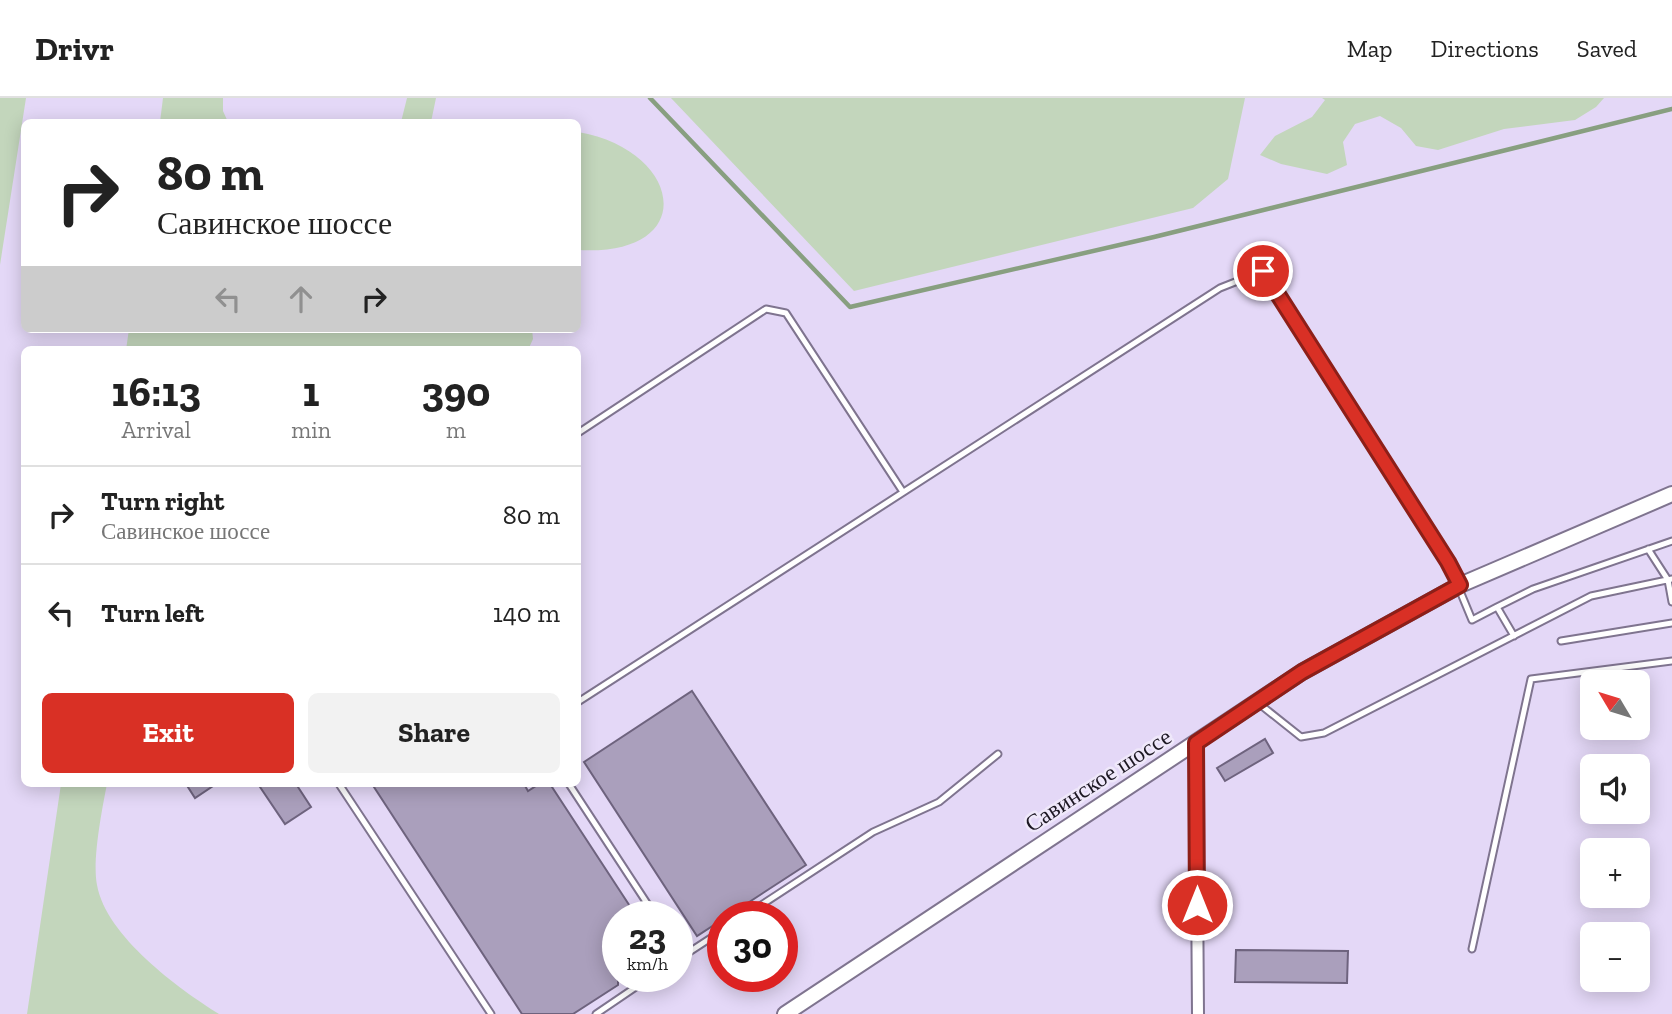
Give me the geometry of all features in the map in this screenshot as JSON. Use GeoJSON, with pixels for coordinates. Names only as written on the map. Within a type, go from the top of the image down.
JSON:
{"type":"FeatureCollection","features":[{"type":"Feature","properties":{"kind":"street","name":"Савинское шоссе"},"geometry":{"type":"LineString","coordinates":[[785,1014],[1302,672],[1460,585],[1672,494]]}},
{"type":"Feature","properties":{"kind":"street"},"geometry":{"type":"LineString","coordinates":[[1196,743],[1198,1014]]}},
{"type":"Feature","properties":{"kind":"lane"},"geometry":{"type":"LineString","coordinates":[[581,700],[1220,288],[1263,271],[1448,562],[1460,585],[1472,620],[1533,589],[1672,541]]}},
{"type":"Feature","properties":{"kind":"lane"},"geometry":{"type":"LineString","coordinates":[[581,431],[766,309],[786,313],[903,492]]}},
{"type":"Feature","properties":{"kind":"lane"},"geometry":{"type":"LineString","coordinates":[[1648,549],[1670,580],[1672,602]]}},
{"type":"Feature","properties":{"kind":"lane"},"geometry":{"type":"LineString","coordinates":[[1257,702],[1301,737],[1324,733],[1591,596],[1670,580]]}},
{"type":"Feature","properties":{"kind":"lane"},"geometry":{"type":"LineString","coordinates":[[1497,607],[1514,636]]}},
{"type":"Feature","properties":{"kind":"lane"},"geometry":{"type":"LineString","coordinates":[[1561,641],[1672,623]]}},
{"type":"Feature","properties":{"kind":"lane"},"geometry":{"type":"LineString","coordinates":[[1472,949],[1531,680],[1672,661]]}},
{"type":"Feature","properties":{"kind":"lane"},"geometry":{"type":"LineString","coordinates":[[767,901],[873,832],[939,802],[998,754]]}},
{"type":"Feature","properties":{"kind":"lane"},"geometry":{"type":"LineString","coordinates":[[341,787],[491,1014]]}},
{"type":"Feature","properties":{"kind":"lane"},"geometry":{"type":"LineString","coordinates":[[571,787],[646,901]]}},
{"type":"Feature","properties":{"kind":"lane"},"geometry":{"type":"LineString","coordinates":[[596,1014],[628,992]]}},
{"type":"Feature","properties":{"kind":"green space"},"geometry":{"type":"Polygon","coordinates":[[[0,98],[26,98],[21,119],[0,265],[0,98]]]}},
{"type":"Feature","properties":{"kind":"green space"},"geometry":{"type":"Polygon","coordinates":[[[163,98],[223,98],[223,111],[227,119],[160,119],[163,98]]]}},
{"type":"Feature","properties":{"kind":"green space"},"geometry":{"type":"Polygon","coordinates":[[[407,98],[436,98],[432,119],[402,119],[407,98]]]}},
{"type":"Feature","properties":{"kind":"green space"},"geometry":{"type":"Polygon","coordinates":[[[671,98],[1245,98],[1228,179],[1193,208],[854,291],[671,98]]]}},
{"type":"Feature","properties":{"kind":"green space"},"geometry":{"type":"Polygon","coordinates":[[[1322,98],[1604,98],[1596,107],[1575,120],[1504,129],[1438,150],[1416,146],[1401,128],[1380,116],[1355,124],[1343,142],[1347,165],[1327,174],[1281,164],[1260,155],[1275,136],[1312,117],[1325,100],[1322,98]]]}},
{"type":"Feature","properties":{"kind":"green space"},"geometry":{"type":"Polygon","coordinates":[[[581,133],[613,143],[640,159],[657,179],[664,200],[660,220],[645,237],[618,248],[581,250],[581,133]]]}},
{"type":"Feature","properties":{"kind":"green space"},"geometry":{"type":"Polygon","coordinates":[[[128,333],[532,333],[533,339],[530,346],[127,346],[128,333]]]}},
{"type":"Feature","properties":{"kind":"green space"},"geometry":{"type":"Polygon","coordinates":[[[61,787],[106,787],[96,863],[97,885],[103,904],[114,923],[146,959],[165,976],[219,1014],[27,1014],[61,787]]]}},
{"type":"Feature","properties":{"kind":"building"},"geometry":{"type":"Polygon","coordinates":[[[692,691],[806,865],[751,901],[707,901],[707,929],[697,936],[693,930],[693,901],[674,901],[584,762],[692,691]]]}},
{"type":"Feature","properties":{"kind":"building"},"geometry":{"type":"Polygon","coordinates":[[[1265,739],[1273,753],[1225,781],[1217,768],[1265,739]]]}},
{"type":"Feature","properties":{"kind":"building"},"geometry":{"type":"Polygon","coordinates":[[[188,787],[212,787],[195,798],[188,787]]]}},
{"type":"Feature","properties":{"kind":"building"},"geometry":{"type":"Polygon","coordinates":[[[260,787],[298,787],[311,807],[285,824],[260,787]]]}},
{"type":"Feature","properties":{"kind":"building"},"geometry":{"type":"Polygon","coordinates":[[[374,787],[526,787],[528,791],[534,787],[552,787],[627,901],[602,901],[602,992],[607,992],[573,1014],[522,1014],[374,787]]]}},
{"type":"Feature","properties":{"kind":"building"},"geometry":{"type":"Polygon","coordinates":[[[1236,950],[1348,951],[1347,983],[1235,982],[1236,950]]]}},
{"type":"Feature","properties":{"kind":"waterway"},"geometry":{"type":"LineString","coordinates":[[650,98],[850,307],[1154,237],[1672,109]]}},
{"type":"Feature","properties":{"kind":"route"},"geometry":{"type":"LineString","coordinates":[[1197,905],[1196,743],[1302,672],[1460,585],[1263,271]]}}]}
